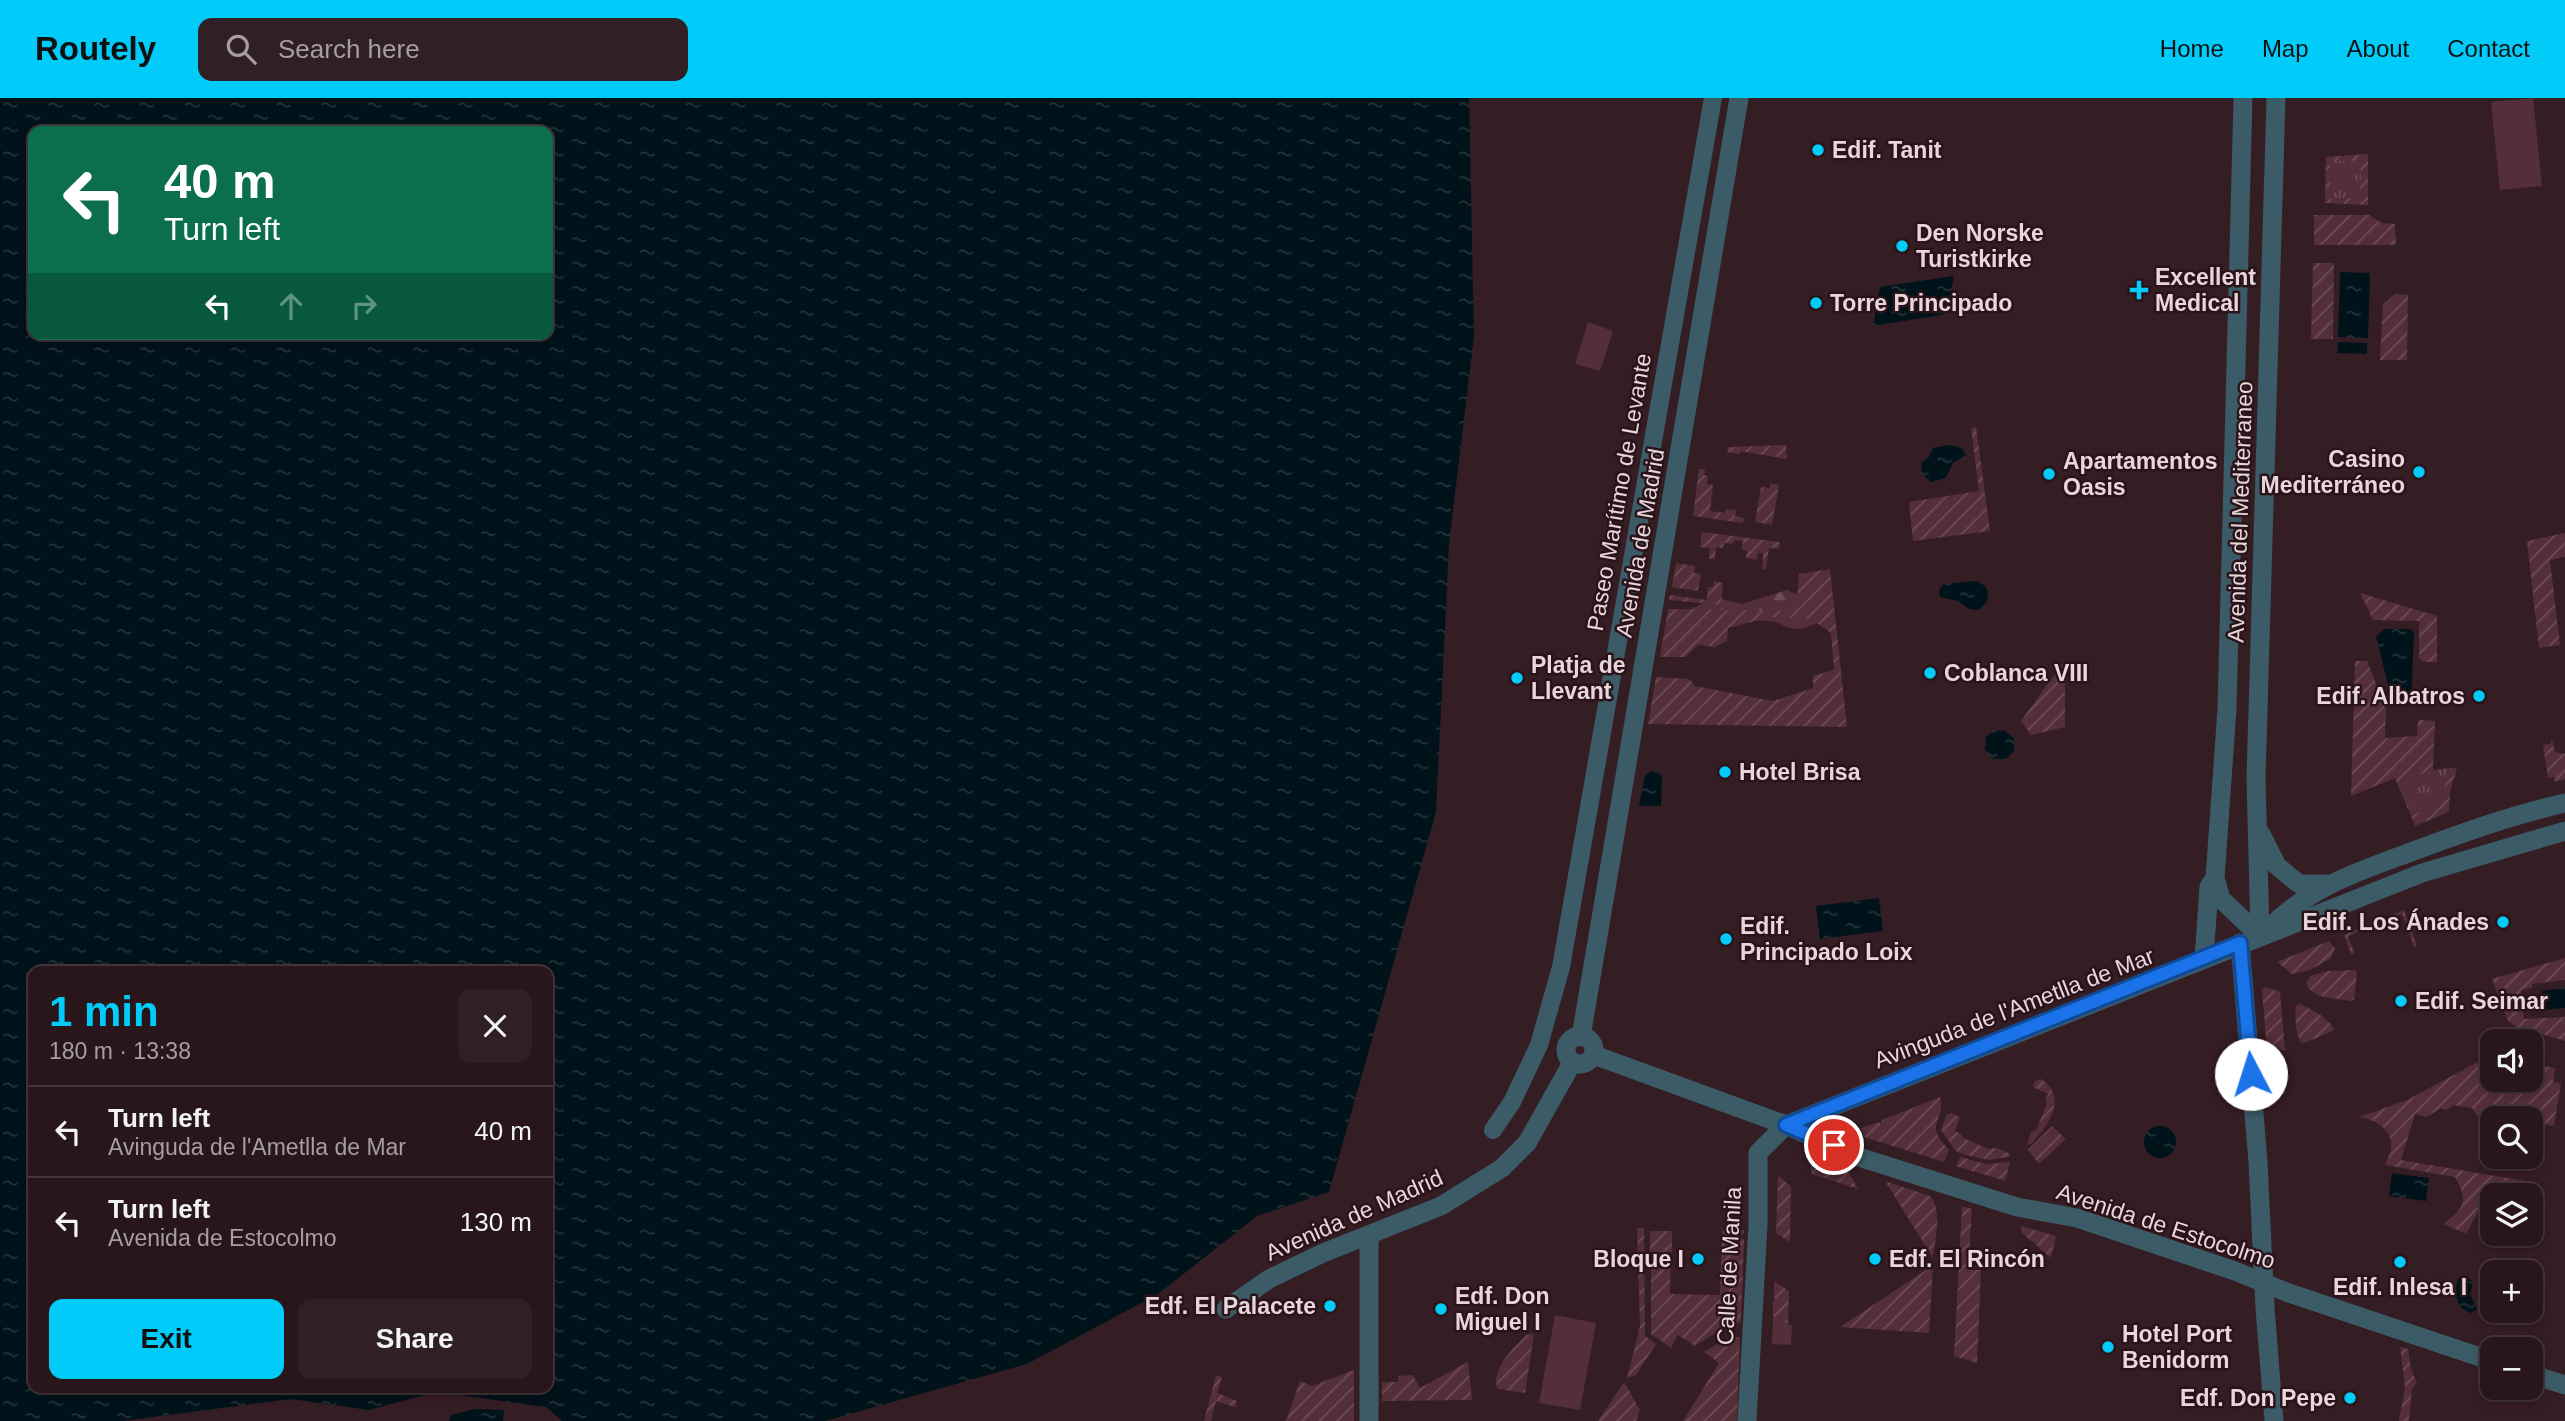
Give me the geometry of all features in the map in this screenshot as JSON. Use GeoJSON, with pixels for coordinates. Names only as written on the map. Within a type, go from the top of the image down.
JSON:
{"type":"FeatureCollection","features":[{"type":"Feature","properties":{"kind":"street","name":"Paseo Marítimo de Levante"},"geometry":{"type":"LineString","coordinates":[[1493,1130],[1512,1102],[1539,1045],[1561,967],[1713,98]]}},
{"type":"Feature","properties":{"kind":"street","name":"Avenida de Madrid"},"geometry":{"type":"LineString","coordinates":[[1581,1037],[1739,98]]}},
{"type":"Feature","properties":{"kind":"street","name":"Avenida del Mediterraneo"},"geometry":{"type":"LineString","coordinates":[[2204,959],[2209,887],[2215,878],[2227,709],[2243,98]]}},
{"type":"Feature","properties":{"kind":"street","name":"Avenida del Mediterraneo"},"geometry":{"type":"LineString","coordinates":[[2260,936],[2256,778],[2276,98]]}},
{"type":"Feature","properties":{"kind":"street","name":"Avinguda de l'Ametlla de Mar"},"geometry":{"type":"LineString","coordinates":[[2260,936],[2281,915],[2328,884],[2504,818],[2565,803]]}},
{"type":"Feature","properties":{"kind":"street","name":"Avinguda de l'Ametlla de Mar"},"geometry":{"type":"LineString","coordinates":[[2258,827],[2277,866],[2299,884],[2328,884]]}},
{"type":"Feature","properties":{"kind":"street","name":"Avinguda de l'Ametlla de Mar"},"geometry":{"type":"LineString","coordinates":[[1786,1125],[2442,865],[2565,831]]}},
{"type":"Feature","properties":{"kind":"street"},"geometry":{"type":"LineString","coordinates":[[2215,878],[2221,899],[2260,936]]}},
{"type":"Feature","properties":{"kind":"street"},"geometry":{"type":"LineString","coordinates":[[2231,908],[2243,909],[2252,901],[2258,890]]}},
{"type":"Feature","properties":{"kind":"street"},"geometry":{"type":"LineString","coordinates":[[2240,943],[2257,1141],[2274,1421]]}},
{"type":"Feature","properties":{"kind":"street"},"geometry":{"type":"LineString","coordinates":[[1572,1038],[1590,1040],[1595,1050],[1594,1055],[1584,1064],[1572,1063],[1566,1053],[1567,1044],[1572,1038]]}},
{"type":"Feature","properties":{"kind":"street","name":"Avenida de Estocolmo"},"geometry":{"type":"LineString","coordinates":[[1594,1055],[1786,1125],[1862,1158],[2017,1208],[2077,1218],[2480,1357]]}},
{"type":"Feature","properties":{"kind":"street","name":"Avenida de Madrid"},"geometry":{"type":"LineString","coordinates":[[1226,1310],[1269,1279],[1323,1253],[1441,1206],[1502,1168],[1527,1143],[1572,1063]]}},
{"type":"Feature","properties":{"kind":"street","name":"Calle de Manila"},"geometry":{"type":"LineString","coordinates":[[1747,1421],[1758,1225],[1758,1153],[1786,1125]]}},
{"type":"Feature","properties":{"kind":"street"},"geometry":{"type":"LineString","coordinates":[[1369,1235],[1369,1421]]}},
{"type":"Feature","properties":{"kind":"street"},"geometry":{"type":"LineString","coordinates":[[2543,1378],[2565,1385]]}},
{"type":"Feature","properties":{"kind":"green space"},"geometry":{"type":"Polygon","coordinates":[[[2533,98],[2542,186],[2500,190],[2491,102],[2533,98]]]}},
{"type":"Feature","properties":{"kind":"green space"},"geometry":{"type":"Polygon","coordinates":[[[2368,154],[2368,205],[2325,203],[2326,157],[2368,154]],[[2330,161],[2331,199],[2360,198],[2361,161],[2330,161]]]}},
{"type":"Feature","properties":{"kind":"green space"},"geometry":{"type":"Polygon","coordinates":[[[2362,160],[2361,198],[2331,199],[2330,161],[2362,160]]]}},
{"type":"Feature","properties":{"kind":"green space"},"geometry":{"type":"Polygon","coordinates":[[[2314,215],[2369,215],[2382,223],[2395,224],[2396,245],[2314,245],[2314,215]]]}},
{"type":"Feature","properties":{"kind":"green space"},"geometry":{"type":"Polygon","coordinates":[[[2313,263],[2334,263],[2333,339],[2311,339],[2313,263]]]}},
{"type":"Feature","properties":{"kind":"green space"},"geometry":{"type":"Polygon","coordinates":[[[2395,294],[2408,295],[2407,360],[2380,360],[2383,305],[2395,294]]]}},
{"type":"Feature","properties":{"kind":"green space"},"geometry":{"type":"Polygon","coordinates":[[[1588,322],[1613,331],[1600,371],[1575,364],[1588,322]]]}},
{"type":"Feature","properties":{"kind":"green space"},"geometry":{"type":"Polygon","coordinates":[[[1976,427],[1990,531],[1913,541],[1909,502],[1979,491],[1971,428],[1976,427]]]}},
{"type":"Feature","properties":{"kind":"green space"},"geometry":{"type":"Polygon","coordinates":[[[1786,445],[1787,459],[1740,451],[1740,454],[1727,452],[1728,447],[1786,445]]]}},
{"type":"Feature","properties":{"kind":"green space"},"geometry":{"type":"Polygon","coordinates":[[[1699,469],[1705,469],[1707,484],[1713,485],[1710,511],[1725,513],[1726,509],[1736,510],[1735,516],[1744,518],[1743,523],[1693,516],[1699,469]]]}},
{"type":"Feature","properties":{"kind":"green space"},"geometry":{"type":"Polygon","coordinates":[[[1770,483],[1779,485],[1772,525],[1755,522],[1761,487],[1770,488],[1770,483]]]}},
{"type":"Feature","properties":{"kind":"green space"},"geometry":{"type":"Polygon","coordinates":[[[1702,532],[1780,542],[1779,549],[1769,548],[1766,569],[1762,569],[1763,553],[1758,553],[1757,560],[1746,558],[1747,551],[1742,550],[1743,541],[1734,540],[1733,544],[1724,543],[1723,548],[1716,547],[1715,559],[1709,559],[1710,548],[1700,547],[1702,532]]]}},
{"type":"Feature","properties":{"kind":"green space"},"geometry":{"type":"Polygon","coordinates":[[[2565,533],[2565,557],[2550,560],[2560,645],[2539,648],[2527,541],[2565,533]]]}},
{"type":"Feature","properties":{"kind":"green space"},"geometry":{"type":"Polygon","coordinates":[[[1676,563],[1695,566],[1694,573],[1701,574],[1698,591],[1672,587],[1676,563]]]}},
{"type":"Feature","properties":{"kind":"green space"},"geometry":{"type":"Polygon","coordinates":[[[1830,569],[1847,727],[1648,724],[1656,677],[1689,679],[1695,686],[1773,701],[1813,688],[1813,676],[1834,670],[1831,633],[1811,619],[1771,617],[1728,628],[1727,641],[1714,647],[1698,645],[1685,657],[1660,657],[1668,609],[1796,611],[1799,574],[1830,569]]]}},
{"type":"Feature","properties":{"kind":"green space"},"geometry":{"type":"Polygon","coordinates":[[[1714,581],[1723,583],[1721,605],[1669,600],[1670,595],[1707,600],[1708,587],[1713,587],[1714,581]]]}},
{"type":"Feature","properties":{"kind":"green space"},"geometry":{"type":"Polygon","coordinates":[[[1787,590],[1820,604],[1822,622],[1794,629],[1777,622],[1679,614],[1716,598],[1742,604],[1787,590]]]}},
{"type":"Feature","properties":{"kind":"green space"},"geometry":{"type":"Polygon","coordinates":[[[2360,593],[2437,616],[2437,662],[2424,662],[2419,659],[2419,621],[2373,620],[2360,593]]]}},
{"type":"Feature","properties":{"kind":"green space"},"geometry":{"type":"Polygon","coordinates":[[[2355,661],[2367,661],[2386,709],[2385,738],[2417,736],[2418,720],[2435,721],[2433,770],[2397,783],[2395,778],[2351,796],[2355,661]]]}},
{"type":"Feature","properties":{"kind":"green space"},"geometry":{"type":"Polygon","coordinates":[[[2062,664],[2065,664],[2065,727],[2031,735],[2021,721],[2062,664]]]}},
{"type":"Feature","properties":{"kind":"green space"},"geometry":{"type":"Polygon","coordinates":[[[2552,739],[2555,752],[2565,754],[2565,779],[2555,782],[2554,777],[2548,778],[2543,745],[2550,744],[2552,739]]]}},
{"type":"Feature","properties":{"kind":"green space"},"geometry":{"type":"Polygon","coordinates":[[[2449,768],[2439,799],[2411,816],[2397,783],[2433,770],[2449,768]]]}},
{"type":"Feature","properties":{"kind":"green space"},"geometry":{"type":"Polygon","coordinates":[[[2449,768],[2457,768],[2450,792],[2449,812],[2415,826],[2411,816],[2439,799],[2449,768]]]}},
{"type":"Feature","properties":{"kind":"green space"},"geometry":{"type":"Polygon","coordinates":[[[2404,910],[2417,946],[2414,947],[2402,914],[2348,936],[2355,954],[2351,954],[2344,935],[2404,910]]]}},
{"type":"Feature","properties":{"kind":"green space"},"geometry":{"type":"Polygon","coordinates":[[[2329,941],[2335,948],[2331,958],[2310,970],[2292,974],[2277,962],[2329,941]]]}},
{"type":"Feature","properties":{"kind":"green space"},"geometry":{"type":"Polygon","coordinates":[[[2565,958],[2565,980],[2532,984],[2532,988],[2521,990],[2524,1019],[2565,1017],[2565,1041],[2543,1034],[2543,1029],[2525,1029],[2508,1021],[2492,979],[2565,958]]]}},
{"type":"Feature","properties":{"kind":"green space"},"geometry":{"type":"Polygon","coordinates":[[[2355,970],[2354,1000],[2318,995],[2306,983],[2310,976],[2328,971],[2355,970]]]}},
{"type":"Feature","properties":{"kind":"green space"},"geometry":{"type":"Polygon","coordinates":[[[2266,987],[2280,992],[2285,1050],[2273,1051],[2274,1064],[2268,1064],[2262,989],[2266,987]]]}},
{"type":"Feature","properties":{"kind":"green space"},"geometry":{"type":"Polygon","coordinates":[[[2299,1004],[2320,1014],[2335,1030],[2302,1044],[2296,1026],[2296,1006],[2299,1004]]]}},
{"type":"Feature","properties":{"kind":"green space"},"geometry":{"type":"Polygon","coordinates":[[[2480,1061],[2480,1092],[2543,1092],[2543,1066],[2555,1068],[2553,1082],[2561,1083],[2554,1126],[2543,1124],[2543,1106],[2480,1106],[2480,1115],[2472,1108],[2453,1105],[2446,1110],[2441,1108],[2426,1117],[2415,1114],[2401,1160],[2537,1183],[2480,1183],[2480,1208],[2466,1234],[2444,1224],[2462,1204],[2462,1192],[2455,1177],[2385,1165],[2391,1149],[2389,1135],[2371,1120],[2359,1117],[2407,1100],[2480,1061]]]}},
{"type":"Feature","properties":{"kind":"green space"},"geometry":{"type":"Polygon","coordinates":[[[2041,1079],[2054,1094],[2055,1103],[2044,1129],[2027,1145],[2031,1132],[2036,1130],[2047,1104],[2045,1100],[2048,1094],[2033,1087],[2035,1081],[2041,1079]]]}},
{"type":"Feature","properties":{"kind":"green space"},"geometry":{"type":"Polygon","coordinates":[[[1940,1097],[1941,1108],[1936,1132],[1949,1150],[1944,1162],[1864,1137],[1861,1128],[1879,1122],[1881,1124],[1882,1120],[1940,1097]]]}},
{"type":"Feature","properties":{"kind":"green space"},"geometry":{"type":"Polygon","coordinates":[[[1951,1113],[1960,1117],[1955,1131],[1963,1138],[1989,1149],[2002,1150],[2010,1154],[2009,1157],[1988,1160],[1956,1151],[1941,1130],[1946,1115],[1951,1113]]]}},
{"type":"Feature","properties":{"kind":"green space"},"geometry":{"type":"Polygon","coordinates":[[[2052,1126],[2066,1139],[2039,1164],[2028,1150],[2052,1126]]]}},
{"type":"Feature","properties":{"kind":"green space"},"geometry":{"type":"Polygon","coordinates":[[[1808,1157],[1847,1169],[1858,1189],[1812,1174],[1808,1157]]]}},
{"type":"Feature","properties":{"kind":"green space"},"geometry":{"type":"Polygon","coordinates":[[[1960,1157],[1986,1164],[2010,1162],[2005,1181],[1956,1166],[1960,1157]]]}},
{"type":"Feature","properties":{"kind":"green space"},"geometry":{"type":"Polygon","coordinates":[[[1778,1175],[1791,1187],[1790,1242],[1776,1233],[1778,1175]]]}},
{"type":"Feature","properties":{"kind":"green space"},"geometry":{"type":"Polygon","coordinates":[[[1885,1181],[1930,1196],[1934,1202],[1937,1226],[1933,1258],[1885,1181]]]}},
{"type":"Feature","properties":{"kind":"green space"},"geometry":{"type":"Polygon","coordinates":[[[1962,1206],[1972,1209],[1968,1270],[1981,1270],[1977,1363],[1954,1356],[1962,1206]]]}},
{"type":"Feature","properties":{"kind":"green space"},"geometry":{"type":"Polygon","coordinates":[[[2022,1226],[2056,1236],[2051,1258],[2021,1232],[2022,1226]]]}},
{"type":"Feature","properties":{"kind":"green space"},"geometry":{"type":"Polygon","coordinates":[[[1637,1228],[1644,1228],[1645,1336],[1656,1344],[1636,1375],[1627,1378],[1640,1326],[1637,1228]]]}},
{"type":"Feature","properties":{"kind":"green space"},"geometry":{"type":"Polygon","coordinates":[[[1722,1230],[1744,1230],[1744,1234],[1739,1234],[1740,1238],[1744,1239],[1741,1322],[1721,1329],[1695,1346],[1678,1335],[1671,1348],[1651,1334],[1651,1259],[1671,1259],[1670,1294],[1720,1295],[1722,1230]]]}},
{"type":"Feature","properties":{"kind":"green space"},"geometry":{"type":"Polygon","coordinates":[[[1650,1231],[1672,1231],[1672,1252],[1650,1252],[1650,1231]]]}},
{"type":"Feature","properties":{"kind":"green space"},"geometry":{"type":"Polygon","coordinates":[[[1932,1266],[1929,1333],[1840,1327],[1932,1266]]]}},
{"type":"Feature","properties":{"kind":"green space"},"geometry":{"type":"Polygon","coordinates":[[[1774,1281],[1789,1291],[1788,1324],[1773,1316],[1773,1301],[1776,1299],[1774,1281]]]}},
{"type":"Feature","properties":{"kind":"green space"},"geometry":{"type":"Polygon","coordinates":[[[1555,1315],[1596,1323],[1580,1410],[1539,1403],[1555,1315]]]}},
{"type":"Feature","properties":{"kind":"green space"},"geometry":{"type":"Polygon","coordinates":[[[1773,1316],[1792,1326],[1791,1345],[1772,1344],[1773,1316]]]}},
{"type":"Feature","properties":{"kind":"green space"},"geometry":{"type":"Polygon","coordinates":[[[1534,1334],[1525,1393],[1497,1389],[1497,1373],[1504,1359],[1526,1335],[1534,1334]]]}},
{"type":"Feature","properties":{"kind":"green space"},"geometry":{"type":"Polygon","coordinates":[[[1730,1337],[1740,1337],[1737,1421],[1683,1421],[1719,1363],[1704,1352],[1730,1337]]]}},
{"type":"Feature","properties":{"kind":"green space"},"geometry":{"type":"Polygon","coordinates":[[[2400,1347],[2408,1349],[2411,1369],[2417,1383],[2412,1389],[2409,1421],[2399,1421],[2405,1387],[2400,1347]]]}},
{"type":"Feature","properties":{"kind":"green space"},"geometry":{"type":"Polygon","coordinates":[[[1468,1362],[1472,1400],[1382,1401],[1382,1382],[1398,1382],[1399,1376],[1413,1375],[1420,1388],[1468,1362]]]}},
{"type":"Feature","properties":{"kind":"green space"},"geometry":{"type":"Polygon","coordinates":[[[1354,1370],[1354,1421],[1286,1421],[1300,1381],[1312,1386],[1354,1370]]]}},
{"type":"Feature","properties":{"kind":"green space"},"geometry":{"type":"Polygon","coordinates":[[[1216,1375],[1222,1377],[1217,1393],[1237,1401],[1235,1407],[1216,1401],[1211,1421],[1204,1421],[1216,1375]]]}},
{"type":"Feature","properties":{"kind":"green space"},"geometry":{"type":"Polygon","coordinates":[[[1624,1382],[1640,1410],[1636,1421],[1598,1421],[1624,1382]]]}},
{"type":"Feature","properties":{"kind":"water"},"geometry":{"type":"Polygon","coordinates":[[[0,98],[1469,98],[1474,336],[1449,544],[1436,812],[1329,1192],[1257,1216],[1158,1294],[1027,1364],[825,1421],[562,1421],[546,1407],[443,1393],[553,1393],[553,966],[28,966],[28,1393],[432,1393],[369,1410],[291,1399],[123,1421],[0,1421],[0,98]]]}},
{"type":"Feature","properties":{"kind":"water"},"geometry":{"type":"Polygon","coordinates":[[[2340,272],[2370,273],[2368,338],[2338,337],[2340,272]]]}},
{"type":"Feature","properties":{"kind":"water"},"geometry":{"type":"Polygon","coordinates":[[[1954,276],[1947,314],[1873,326],[1880,287],[1954,276]]]}},
{"type":"Feature","properties":{"kind":"water"},"geometry":{"type":"Polygon","coordinates":[[[2338,342],[2367,343],[2367,354],[2337,353],[2338,342]]]}},
{"type":"Feature","properties":{"kind":"water"},"geometry":{"type":"Polygon","coordinates":[[[1949,445],[1962,448],[1966,455],[1953,463],[1946,478],[1931,482],[1922,474],[1921,463],[1929,457],[1933,448],[1949,445]]]}},
{"type":"Feature","properties":{"kind":"water"},"geometry":{"type":"Polygon","coordinates":[[[1977,581],[1985,586],[1988,593],[1986,602],[1978,610],[1940,597],[1939,590],[1944,584],[1977,581]]]}},
{"type":"Feature","properties":{"kind":"water"},"geometry":{"type":"Polygon","coordinates":[[[2384,629],[2411,629],[2414,633],[2411,705],[2393,704],[2376,637],[2384,629]]]}},
{"type":"Feature","properties":{"kind":"water"},"geometry":{"type":"Polygon","coordinates":[[[1995,730],[2005,731],[2014,738],[2014,751],[2006,759],[1993,759],[1985,750],[1986,737],[1995,730]]]}},
{"type":"Feature","properties":{"kind":"water"},"geometry":{"type":"Polygon","coordinates":[[[1651,771],[1659,773],[1662,778],[1661,806],[1639,806],[1645,776],[1651,771]]]}},
{"type":"Feature","properties":{"kind":"water"},"geometry":{"type":"Polygon","coordinates":[[[1879,898],[1883,931],[1820,939],[1816,906],[1879,898]]]}},
{"type":"Feature","properties":{"kind":"water"},"geometry":{"type":"Polygon","coordinates":[[[2565,988],[2565,1008],[2544,1010],[2542,991],[2565,988]]]}},
{"type":"Feature","properties":{"kind":"water"},"geometry":{"type":"Polygon","coordinates":[[[2160,1126],[2171,1131],[2176,1142],[2171,1153],[2160,1158],[2149,1153],[2144,1142],[2149,1131],[2160,1126]]]}},
{"type":"Feature","properties":{"kind":"water"},"geometry":{"type":"Polygon","coordinates":[[[2392,1173],[2429,1178],[2426,1201],[2389,1196],[2392,1173]]]}},
{"type":"Feature","properties":{"kind":"water"},"geometry":{"type":"Polygon","coordinates":[[[2462,1275],[2473,1282],[2470,1295],[2477,1309],[2471,1313],[2462,1308],[2457,1299],[2458,1279],[2462,1275]]]}},
{"type":"Feature","properties":{"kind":"water"},"geometry":{"type":"Polygon","coordinates":[[[475,1409],[504,1410],[503,1421],[449,1421],[451,1415],[475,1409]]]}},
{"type":"Feature","properties":{"kind":"place","name":"Edif. Tanit"},"geometry":{"type":"Point","coordinates":[1818,150]}},
{"type":"Feature","properties":{"kind":"place","name":"Den Norske Turistkirke"},"geometry":{"type":"Point","coordinates":[1902,246]}},
{"type":"Feature","properties":{"kind":"place","name":"Excellent Medical"},"geometry":{"type":"Point","coordinates":[2139,290]}},
{"type":"Feature","properties":{"kind":"place","name":"Torre Principado"},"geometry":{"type":"Point","coordinates":[1816,303]}},
{"type":"Feature","properties":{"kind":"place","name":"Casino Mediterráneo"},"geometry":{"type":"Point","coordinates":[2419,472]}},
{"type":"Feature","properties":{"kind":"place","name":"Apartamentos Oasis"},"geometry":{"type":"Point","coordinates":[2049,474]}},
{"type":"Feature","properties":{"kind":"place","name":"Coblanca VIII"},"geometry":{"type":"Point","coordinates":[1930,673]}},
{"type":"Feature","properties":{"kind":"place","name":"Platja de Llevant"},"geometry":{"type":"Point","coordinates":[1517,678]}},
{"type":"Feature","properties":{"kind":"place","name":"Edif. Albatros"},"geometry":{"type":"Point","coordinates":[2479,696]}},
{"type":"Feature","properties":{"kind":"place","name":"Hotel Brisa"},"geometry":{"type":"Point","coordinates":[1725,772]}},
{"type":"Feature","properties":{"kind":"place","name":"Edif. Los Ánades"},"geometry":{"type":"Point","coordinates":[2503,922]}},
{"type":"Feature","properties":{"kind":"place","name":"Edif. Principado Loix"},"geometry":{"type":"Point","coordinates":[1726,939]}},
{"type":"Feature","properties":{"kind":"place","name":"Edif. Seimar"},"geometry":{"type":"Point","coordinates":[2401,1001]}},
{"type":"Feature","properties":{"kind":"place","name":"Bloque I"},"geometry":{"type":"Point","coordinates":[1698,1259]}},
{"type":"Feature","properties":{"kind":"place","name":"Edf. El Rincón"},"geometry":{"type":"Point","coordinates":[1875,1259]}},
{"type":"Feature","properties":{"kind":"place","name":"Edif. Inlesa I"},"geometry":{"type":"Point","coordinates":[2400,1262]}},
{"type":"Feature","properties":{"kind":"place","name":"Edf. El Palacete"},"geometry":{"type":"Point","coordinates":[1330,1306]}},
{"type":"Feature","properties":{"kind":"place","name":"Edf. Don Miguel I"},"geometry":{"type":"Point","coordinates":[1441,1309]}},
{"type":"Feature","properties":{"kind":"place","name":"Hotel Port Benidorm"},"geometry":{"type":"Point","coordinates":[2108,1347]}},
{"type":"Feature","properties":{"kind":"place","name":"Edf. Don Pepe"},"geometry":{"type":"Point","coordinates":[2350,1398]}},
{"type":"Feature","properties":{"kind":"route"},"geometry":{"type":"LineString","coordinates":[[1834,1145],[1786,1125],[2176,971],[2240,943],[2251,1074]]}}]}
